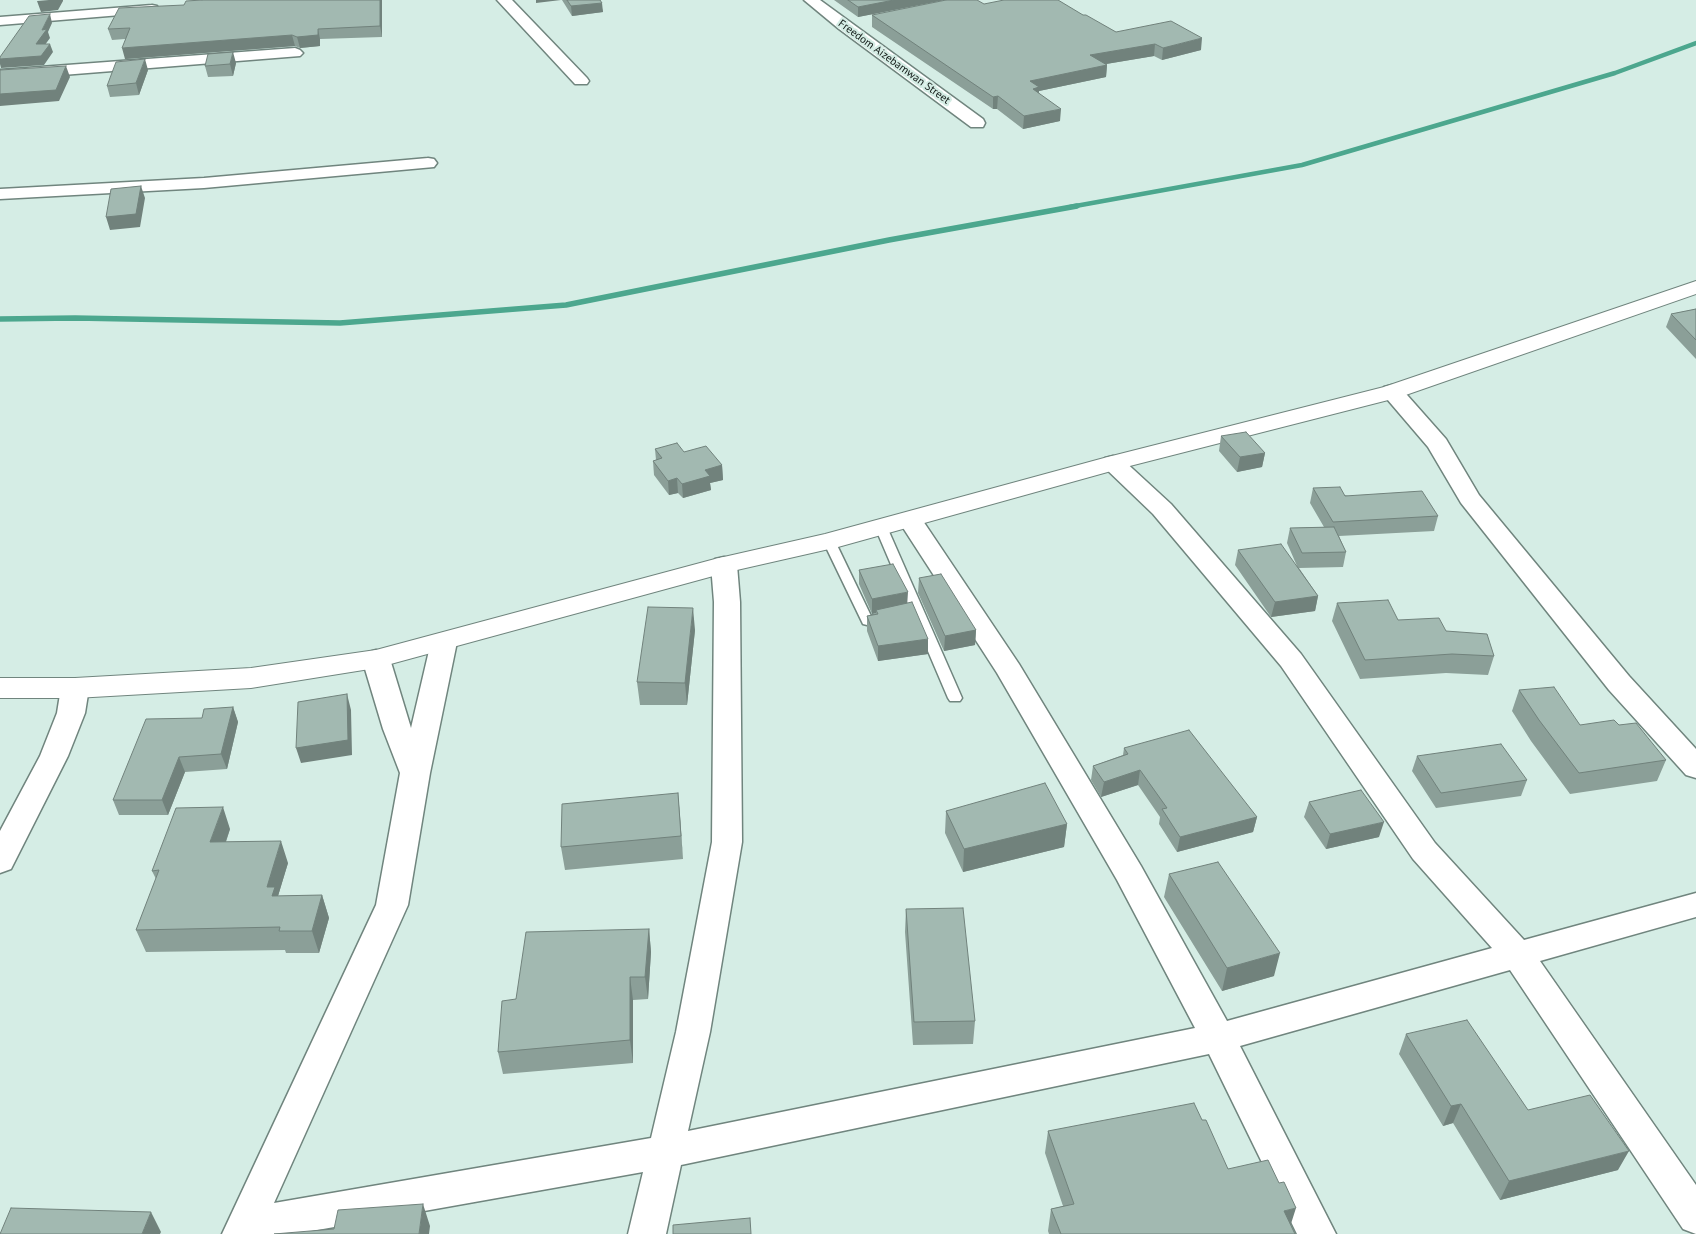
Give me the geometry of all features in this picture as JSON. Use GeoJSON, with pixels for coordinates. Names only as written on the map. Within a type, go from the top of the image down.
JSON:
{"type":"FeatureCollection","features":[{"type":"Feature","properties":{"kind":"street"},"geometry":{"type":"LineString","coordinates":[[504,0],[581,81]]}},
{"type":"Feature","properties":{"kind":"street","name":"Freedom Aizebamwan Street"},"geometry":{"type":"LineString","coordinates":[[812,0],[844,26],[977,123]]}},
{"type":"Feature","properties":{"kind":"street"},"geometry":{"type":"LineString","coordinates":[[0,21],[167,8]]}},
{"type":"Feature","properties":{"kind":"street"},"geometry":{"type":"LineString","coordinates":[[844,26],[863,22]]}},
{"type":"Feature","properties":{"kind":"street"},"geometry":{"type":"LineString","coordinates":[[0,75],[295,53]]}},
{"type":"Feature","properties":{"kind":"street"},"geometry":{"type":"LineString","coordinates":[[0,194],[204,184],[428,163]]}},
{"type":"Feature","properties":{"kind":"street"},"geometry":{"type":"LineString","coordinates":[[0,688],[75,688],[251,678],[376,659],[724,565],[829,541],[1113,463],[1392,392],[1694,290]]}},
{"type":"Feature","properties":{"kind":"street"},"geometry":{"type":"LineString","coordinates":[[1392,392],[1438,444],[1469,498],[1517,558],[1619,683],[1696,768]]}},
{"type":"Feature","properties":{"kind":"street"},"geometry":{"type":"LineString","coordinates":[[1113,463],[1162,510],[1291,660],[1424,851],[1518,955],[1696,1217]]}},
{"type":"Feature","properties":{"kind":"street"},"geometry":{"type":"LineString","coordinates":[[910,520],[1009,670],[1130,874],[1218,1038],[1317,1234]]}},
{"type":"Feature","properties":{"kind":"street"},"geometry":{"type":"LineString","coordinates":[[647,1234],[693,1032],[727,842],[727,602],[724,565]]}},
{"type":"Feature","properties":{"kind":"street"},"geometry":{"type":"LineString","coordinates":[[243,1230],[392,905],[415,773],[444,642]]}},
{"type":"Feature","properties":{"kind":"street"},"geometry":{"type":"LineString","coordinates":[[376,659],[392,715],[415,773]]}},
{"type":"Feature","properties":{"kind":"street"},"geometry":{"type":"LineString","coordinates":[[0,861],[54,756],[71,713],[75,688]]}},
{"type":"Feature","properties":{"kind":"street"},"geometry":{"type":"LineString","coordinates":[[243,1230],[666,1152],[1218,1038],[1696,905]]}},
{"type":"Feature","properties":{"kind":"lane"},"geometry":{"type":"LineString","coordinates":[[880,527],[955,698]]}},
{"type":"Feature","properties":{"kind":"lane"},"geometry":{"type":"LineString","coordinates":[[829,541],[856,600],[868,621],[918,610]]}},
{"type":"Feature","properties":{"kind":"building"},"geometry":{"type":"Polygon","coordinates":[[[380,0],[380,26],[318,29],[318,35],[297,37],[292,35],[122,48],[130,28],[108,29],[119,8],[184,5],[186,1],[380,0]]]}},
{"type":"Feature","properties":{"kind":"building"},"geometry":{"type":"Polygon","coordinates":[[[567,0],[600,0],[602,3],[571,6],[567,0]]]}},
{"type":"Feature","properties":{"kind":"building"},"geometry":{"type":"Polygon","coordinates":[[[848,0],[894,0],[858,7],[848,0]]]}},
{"type":"Feature","properties":{"kind":"building"},"geometry":{"type":"Polygon","coordinates":[[[946,0],[977,0],[984,4],[1004,0],[1058,0],[1116,32],[1171,21],[1202,38],[1163,48],[1155,44],[1090,55],[1107,65],[1030,81],[1039,87],[1033,89],[1061,109],[1024,116],[998,96],[993,97],[872,15],[946,0]]]}},
{"type":"Feature","properties":{"kind":"building"},"geometry":{"type":"Polygon","coordinates":[[[50,14],[42,30],[47,29],[36,44],[50,44],[41,56],[0,59],[29,16],[50,14]]]}},
{"type":"Feature","properties":{"kind":"building"},"geometry":{"type":"Polygon","coordinates":[[[233,52],[230,64],[205,66],[208,54],[233,52]]]}},
{"type":"Feature","properties":{"kind":"building"},"geometry":{"type":"Polygon","coordinates":[[[145,59],[136,83],[107,86],[116,62],[145,59]]]}},
{"type":"Feature","properties":{"kind":"building"},"geometry":{"type":"Polygon","coordinates":[[[66,66],[56,90],[0,94],[0,70],[66,66]]]}},
{"type":"Feature","properties":{"kind":"building"},"geometry":{"type":"Polygon","coordinates":[[[141,186],[136,214],[106,217],[111,189],[141,186]]]}},
{"type":"Feature","properties":{"kind":"building"},"geometry":{"type":"Polygon","coordinates":[[[1696,309],[1696,340],[1671,314],[1696,309]]]}},
{"type":"Feature","properties":{"kind":"building"},"geometry":{"type":"Polygon","coordinates":[[[1246,432],[1265,453],[1240,457],[1221,436],[1246,432]]]}},
{"type":"Feature","properties":{"kind":"building"},"geometry":{"type":"Polygon","coordinates":[[[677,443],[684,452],[706,446],[722,465],[705,470],[710,476],[682,484],[677,478],[668,481],[653,461],[662,458],[655,449],[677,443]]]}},
{"type":"Feature","properties":{"kind":"building"},"geometry":{"type":"Polygon","coordinates":[[[1340,487],[1345,496],[1422,491],[1438,516],[1333,522],[1313,488],[1340,487]]]}},
{"type":"Feature","properties":{"kind":"building"},"geometry":{"type":"Polygon","coordinates":[[[1334,527],[1346,552],[1302,553],[1290,528],[1334,527]]]}},
{"type":"Feature","properties":{"kind":"building"},"geometry":{"type":"Polygon","coordinates":[[[1281,544],[1318,596],[1275,602],[1238,550],[1281,544]]]}},
{"type":"Feature","properties":{"kind":"building"},"geometry":{"type":"Polygon","coordinates":[[[893,564],[908,592],[872,599],[859,570],[893,564]]]}},
{"type":"Feature","properties":{"kind":"building"},"geometry":{"type":"Polygon","coordinates":[[[941,574],[976,630],[945,636],[919,578],[941,574]]]}},
{"type":"Feature","properties":{"kind":"building"},"geometry":{"type":"Polygon","coordinates":[[[1388,600],[1398,620],[1439,618],[1446,631],[1487,634],[1494,656],[1452,654],[1365,660],[1337,603],[1388,600]]]}},
{"type":"Feature","properties":{"kind":"building"},"geometry":{"type":"Polygon","coordinates":[[[912,602],[928,639],[878,646],[867,616],[878,614],[876,610],[912,602]]]}},
{"type":"Feature","properties":{"kind":"building"},"geometry":{"type":"Polygon","coordinates":[[[648,607],[693,608],[685,683],[637,682],[648,607]]]}},
{"type":"Feature","properties":{"kind":"building"},"geometry":{"type":"Polygon","coordinates":[[[1554,687],[1580,725],[1614,720],[1619,725],[1636,723],[1666,760],[1579,773],[1519,690],[1554,687]]]}},
{"type":"Feature","properties":{"kind":"building"},"geometry":{"type":"Polygon","coordinates":[[[347,694],[348,740],[296,748],[298,702],[347,694]]]}},
{"type":"Feature","properties":{"kind":"building"},"geometry":{"type":"Polygon","coordinates":[[[233,707],[221,754],[179,757],[162,800],[113,800],[146,719],[202,718],[204,709],[233,707]]]}},
{"type":"Feature","properties":{"kind":"building"},"geometry":{"type":"Polygon","coordinates":[[[1189,730],[1257,817],[1180,837],[1162,809],[1167,808],[1140,770],[1104,782],[1093,766],[1128,754],[1124,748],[1189,730]]]}},
{"type":"Feature","properties":{"kind":"building"},"geometry":{"type":"Polygon","coordinates":[[[1501,744],[1527,780],[1441,793],[1417,756],[1501,744]]]}},
{"type":"Feature","properties":{"kind":"building"},"geometry":{"type":"Polygon","coordinates":[[[1045,783],[1067,824],[964,849],[946,811],[1045,783]]]}},
{"type":"Feature","properties":{"kind":"building"},"geometry":{"type":"Polygon","coordinates":[[[1361,790],[1384,822],[1330,834],[1309,802],[1361,790]]]}},
{"type":"Feature","properties":{"kind":"building"},"geometry":{"type":"Polygon","coordinates":[[[678,793],[681,836],[561,847],[562,804],[678,793]]]}},
{"type":"Feature","properties":{"kind":"building"},"geometry":{"type":"Polygon","coordinates":[[[223,807],[210,842],[281,841],[267,887],[275,887],[272,896],[322,895],[312,931],[279,931],[280,927],[136,930],[159,870],[152,871],[176,808],[223,807]]]}},
{"type":"Feature","properties":{"kind":"building"},"geometry":{"type":"Polygon","coordinates":[[[1218,862],[1280,953],[1227,968],[1169,874],[1218,862]]]}},
{"type":"Feature","properties":{"kind":"building"},"geometry":{"type":"Polygon","coordinates":[[[963,908],[975,1021],[914,1022],[906,909],[963,908]]]}},
{"type":"Feature","properties":{"kind":"building"},"geometry":{"type":"Polygon","coordinates":[[[649,929],[645,977],[630,977],[630,1040],[498,1052],[502,1001],[516,999],[526,932],[649,929]]]}},
{"type":"Feature","properties":{"kind":"building"},"geometry":{"type":"Polygon","coordinates":[[[1467,1020],[1528,1110],[1590,1095],[1629,1151],[1509,1181],[1461,1104],[1451,1106],[1406,1034],[1467,1020]]]}},
{"type":"Feature","properties":{"kind":"building"},"geometry":{"type":"Polygon","coordinates":[[[1194,1103],[1202,1120],[1206,1120],[1228,1169],[1268,1160],[1279,1183],[1284,1182],[1296,1208],[1284,1211],[1295,1234],[1061,1234],[1051,1209],[1074,1204],[1048,1131],[1194,1103]]]}},
{"type":"Feature","properties":{"kind":"building"},"geometry":{"type":"Polygon","coordinates":[[[423,1204],[419,1234],[274,1234],[334,1229],[338,1210],[423,1204]]]}},
{"type":"Feature","properties":{"kind":"building"},"geometry":{"type":"Polygon","coordinates":[[[11,1208],[151,1212],[142,1234],[0,1234],[11,1208]]]}},
{"type":"Feature","properties":{"kind":"building"},"geometry":{"type":"Polygon","coordinates":[[[750,1218],[751,1234],[673,1234],[673,1225],[750,1218]]]}},
{"type":"Feature","properties":{"kind":"waterway"},"geometry":{"type":"LineString","coordinates":[[1070,207],[1302,165],[1615,73],[1696,43]]}},
{"type":"Feature","properties":{"kind":"waterway"},"geometry":{"type":"LineString","coordinates":[[0,319],[75,318],[340,323],[566,305],[889,240],[1077,206]]}}]}
